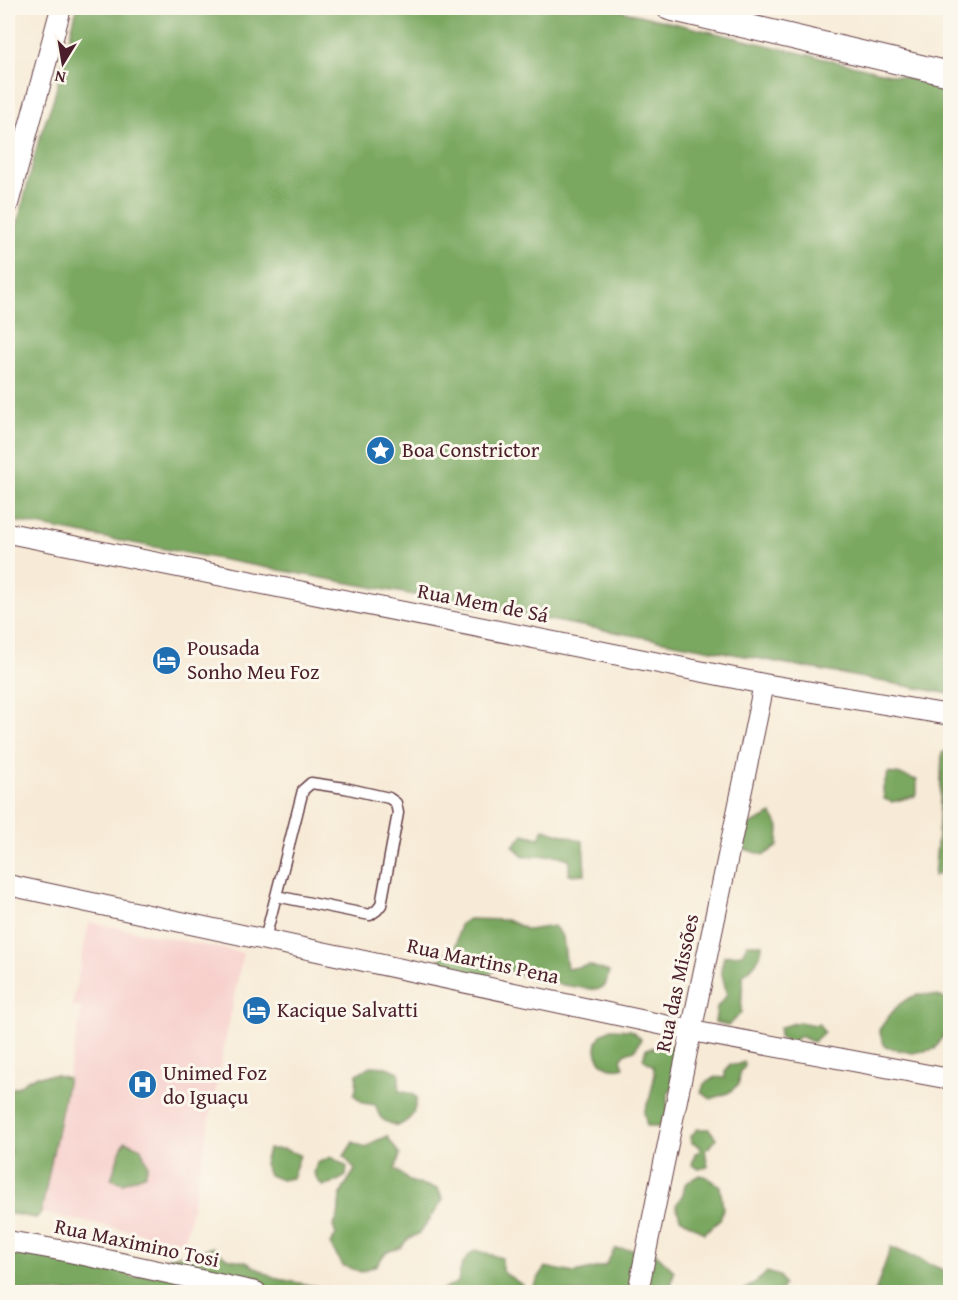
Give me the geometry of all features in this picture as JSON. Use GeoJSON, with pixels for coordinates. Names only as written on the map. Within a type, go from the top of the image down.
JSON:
{"type":"FeatureCollection","features":[{"type":"Feature","properties":{"kind":"street"},"geometry":{"type":"LineString","coordinates":[[8,204],[61,8]]}},
{"type":"Feature","properties":{"kind":"street"},"geometry":{"type":"LineString","coordinates":[[669,8],[951,74]]}},
{"type":"Feature","properties":{"kind":"street","name":"Rua Mem de Sá"},"geometry":{"type":"LineString","coordinates":[[8,533],[764,684],[951,715]]}},
{"type":"Feature","properties":{"kind":"street","name":"Rua das Missões"},"geometry":{"type":"LineString","coordinates":[[638,1293],[764,684]]}},
{"type":"Feature","properties":{"kind":"street","name":"Rua Martins Pena"},"geometry":{"type":"LineString","coordinates":[[8,885],[692,1030],[951,1079]]}},
{"type":"Feature","properties":{"kind":"street","name":"Rua Maximino Tosi"},"geometry":{"type":"LineString","coordinates":[[8,1241],[65,1251],[245,1291]]}},
{"type":"Feature","properties":{"kind":"lane"},"geometry":{"type":"LineString","coordinates":[[266,939],[276,896],[303,790],[311,783],[389,798],[396,803],[398,813],[381,904],[377,910],[370,915],[276,896]]}},
{"type":"Feature","properties":{"kind":"shaded area","name":"Unimed Foz do Iguaçu"},"geometry":{"type":"Polygon","coordinates":[[[89,922],[243,953],[185,1242],[41,1213],[82,1008],[72,1006],[89,922]]]}},
{"type":"Feature","properties":{"kind":"green space"},"geometry":{"type":"Polygon","coordinates":[[[77,8],[609,8],[950,88],[950,694],[8,520],[8,261],[39,139],[54,98],[77,8]]]}},
{"type":"Feature","properties":{"kind":"green space"},"geometry":{"type":"Polygon","coordinates":[[[950,749],[950,868],[934,876],[942,753],[950,749]]]}},
{"type":"Feature","properties":{"kind":"green space"},"geometry":{"type":"Polygon","coordinates":[[[888,773],[917,780],[915,796],[892,802],[884,799],[883,788],[888,773]]]}},
{"type":"Feature","properties":{"kind":"green space"},"geometry":{"type":"Polygon","coordinates":[[[772,814],[779,827],[778,846],[764,855],[744,849],[743,828],[772,814]]]}},
{"type":"Feature","properties":{"kind":"green space"},"geometry":{"type":"Polygon","coordinates":[[[544,829],[583,841],[585,874],[569,875],[569,859],[556,855],[524,857],[513,846],[524,834],[539,838],[544,829]]]}},
{"type":"Feature","properties":{"kind":"green space"},"geometry":{"type":"Polygon","coordinates":[[[469,919],[507,920],[528,930],[554,926],[563,937],[567,969],[589,965],[609,972],[605,986],[597,990],[543,982],[509,972],[505,961],[483,979],[451,974],[439,957],[455,949],[460,924],[469,919]]]}},
{"type":"Feature","properties":{"kind":"green space"},"geometry":{"type":"Polygon","coordinates":[[[747,944],[762,944],[762,949],[757,961],[743,975],[741,1013],[728,1026],[715,1022],[717,1007],[727,995],[721,970],[724,956],[742,954],[747,944]]]}},
{"type":"Feature","properties":{"kind":"green space"},"geometry":{"type":"Polygon","coordinates":[[[921,994],[938,996],[950,1001],[948,1033],[943,1036],[935,1049],[912,1053],[885,1047],[879,1030],[901,1003],[921,994]]]}},
{"type":"Feature","properties":{"kind":"green space"},"geometry":{"type":"Polygon","coordinates":[[[799,1022],[815,1025],[818,1023],[824,1032],[813,1042],[800,1036],[795,1040],[786,1041],[779,1037],[780,1027],[799,1022]]]}},
{"type":"Feature","properties":{"kind":"green space"},"geometry":{"type":"Polygon","coordinates":[[[611,1029],[631,1030],[641,1039],[635,1050],[626,1053],[621,1059],[624,1067],[616,1069],[600,1060],[596,1047],[602,1034],[611,1029]]]}},
{"type":"Feature","properties":{"kind":"green space"},"geometry":{"type":"Polygon","coordinates":[[[671,1045],[678,1060],[672,1073],[674,1086],[667,1095],[668,1118],[661,1126],[647,1126],[644,1112],[655,1074],[653,1066],[643,1059],[646,1049],[671,1045]]]}},
{"type":"Feature","properties":{"kind":"green space"},"geometry":{"type":"Polygon","coordinates":[[[744,1062],[744,1068],[740,1071],[739,1084],[728,1093],[711,1099],[701,1092],[705,1083],[716,1077],[725,1078],[725,1072],[730,1064],[737,1065],[744,1062]]]}},
{"type":"Feature","properties":{"kind":"green space"},"geometry":{"type":"Polygon","coordinates":[[[370,1066],[387,1067],[399,1072],[399,1091],[412,1094],[417,1098],[409,1119],[397,1126],[385,1121],[380,1117],[376,1105],[363,1103],[354,1095],[357,1074],[370,1066]]]}},
{"type":"Feature","properties":{"kind":"green space"},"geometry":{"type":"Polygon","coordinates":[[[56,1075],[68,1078],[41,1213],[36,1218],[8,1213],[8,1154],[12,1153],[8,1147],[8,1090],[36,1076],[56,1075]]]}},
{"type":"Feature","properties":{"kind":"green space"},"geometry":{"type":"Polygon","coordinates":[[[697,1129],[709,1129],[716,1138],[705,1150],[708,1167],[699,1169],[692,1165],[695,1153],[699,1152],[701,1147],[692,1143],[691,1136],[697,1129]]]}},
{"type":"Feature","properties":{"kind":"green space"},"geometry":{"type":"Polygon","coordinates":[[[387,1136],[400,1155],[395,1169],[409,1181],[438,1189],[443,1200],[420,1233],[408,1239],[400,1248],[386,1252],[377,1265],[361,1272],[343,1266],[330,1244],[336,1235],[333,1226],[338,1215],[340,1197],[355,1170],[344,1156],[353,1142],[366,1148],[387,1136]]]}},
{"type":"Feature","properties":{"kind":"green space"},"geometry":{"type":"Polygon","coordinates":[[[125,1141],[141,1148],[148,1165],[145,1175],[123,1183],[111,1179],[125,1141]]]}},
{"type":"Feature","properties":{"kind":"green space"},"geometry":{"type":"Polygon","coordinates":[[[268,1149],[284,1149],[300,1155],[292,1178],[281,1180],[269,1175],[264,1164],[268,1149]]]}},
{"type":"Feature","properties":{"kind":"green space"},"geometry":{"type":"Polygon","coordinates":[[[331,1157],[347,1167],[346,1176],[323,1186],[314,1173],[317,1163],[331,1157]]]}},
{"type":"Feature","properties":{"kind":"green space"},"geometry":{"type":"Polygon","coordinates":[[[699,1175],[707,1177],[720,1186],[723,1208],[720,1220],[704,1233],[680,1218],[676,1205],[683,1194],[685,1184],[699,1175]]]}},
{"type":"Feature","properties":{"kind":"green space"},"geometry":{"type":"Polygon","coordinates":[[[213,1247],[227,1258],[246,1262],[274,1278],[335,1292],[8,1292],[8,1249],[110,1262],[133,1278],[152,1271],[168,1257],[213,1247]]]}},
{"type":"Feature","properties":{"kind":"green space"},"geometry":{"type":"Polygon","coordinates":[[[891,1247],[950,1273],[950,1292],[875,1292],[891,1247]]]}},
{"type":"Feature","properties":{"kind":"green space"},"geometry":{"type":"Polygon","coordinates":[[[615,1249],[652,1250],[674,1271],[670,1292],[439,1292],[458,1282],[463,1264],[475,1250],[502,1258],[502,1271],[531,1291],[545,1267],[574,1273],[605,1266],[615,1249]]]}},
{"type":"Feature","properties":{"kind":"green space"},"geometry":{"type":"Polygon","coordinates":[[[767,1272],[780,1276],[784,1285],[780,1292],[742,1292],[761,1278],[767,1272]]]}},
{"type":"Feature","properties":{"kind":"place","name":"Boa Constrictor"},"geometry":{"type":"Point","coordinates":[381,450]}},
{"type":"Feature","properties":{"kind":"place","name":"Pousada Sonho Meu Foz"},"geometry":{"type":"Point","coordinates":[166,660]}},
{"type":"Feature","properties":{"kind":"place","name":"Kacique Salvatti"},"geometry":{"type":"Point","coordinates":[256,1010]}},
{"type":"Feature","properties":{"kind":"place","name":"Unimed Foz do Iguaçu"},"geometry":{"type":"Point","coordinates":[142,1085]}}]}
